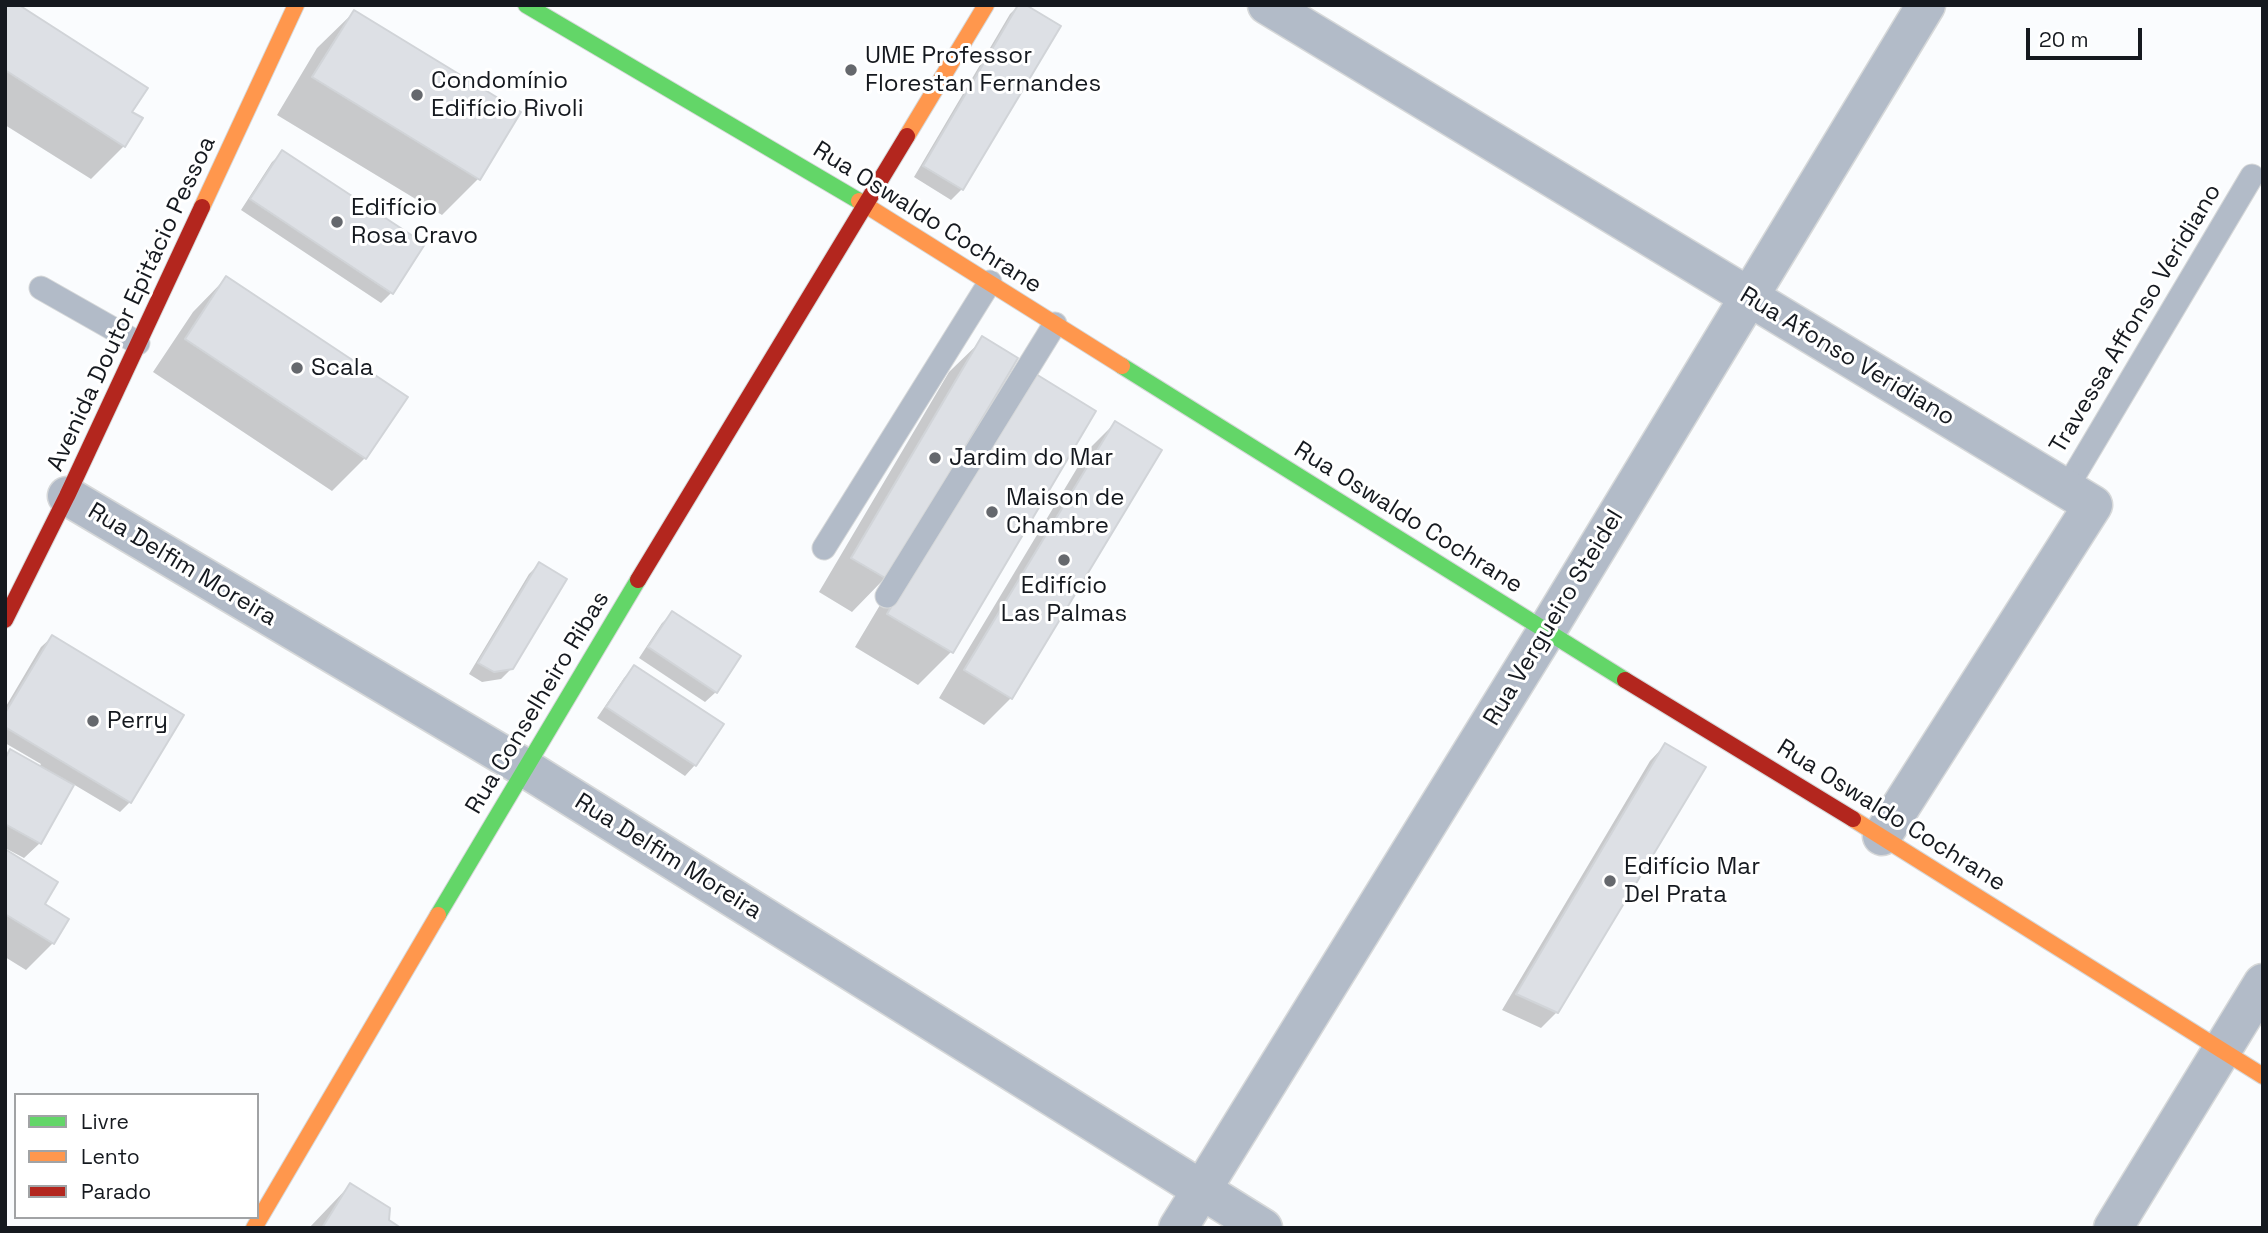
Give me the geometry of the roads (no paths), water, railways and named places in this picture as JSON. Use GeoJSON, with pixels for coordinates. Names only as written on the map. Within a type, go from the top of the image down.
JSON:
{"type":"FeatureCollection","features":[{"type":"Feature","properties":{"kind":"main road","name":"Avenida Doutor Epitácio Pessoa"},"geometry":{"type":"LineString","coordinates":[[5,620],[67,496],[296,5]]}},
{"type":"Feature","properties":{"kind":"main road","name":"Rua Oswaldo Cochrane"},"geometry":{"type":"LineString","coordinates":[[526,5],[866,205],[1546,632],[1882,835],[2263,1076]]}},
{"type":"Feature","properties":{"kind":"main road","name":"Rua Conselheiro Ribas"},"geometry":{"type":"LineString","coordinates":[[254,1228],[524,768],[986,5]]}},
{"type":"Feature","properties":{"kind":"street","name":"Rua Afonso Veridiano"},"geometry":{"type":"LineString","coordinates":[[1267,5],[2093,505],[1882,835]]}},
{"type":"Feature","properties":{"kind":"street","name":"Rua Vergueiro Steidel"},"geometry":{"type":"LineString","coordinates":[[1178,1228],[1546,632],[1926,5]]}},
{"type":"Feature","properties":{"kind":"street","name":"Rua Delfim Moreira"},"geometry":{"type":"LineString","coordinates":[[67,496],[524,768],[1263,1228]]}},
{"type":"Feature","properties":{"kind":"street"},"geometry":{"type":"LineString","coordinates":[[2113,1228],[2263,983]]}},
{"type":"Feature","properties":{"kind":"lane","name":"Travessa Affonso Veridiano"},"geometry":{"type":"LineString","coordinates":[[2066,489],[2252,176]]}},
{"type":"Feature","properties":{"kind":"lane"},"geometry":{"type":"LineString","coordinates":[[824,548],[990,282]]}},
{"type":"Feature","properties":{"kind":"lane"},"geometry":{"type":"LineString","coordinates":[[41,288],[138,343]]}},
{"type":"Feature","properties":{"kind":"lane"},"geometry":{"type":"LineString","coordinates":[[887,596],[1055,324]]}},
{"type":"Feature","properties":{"kind":"place","name":"UME Professor Florestan Fernandes"},"geometry":{"type":"Point","coordinates":[851,70]}},
{"type":"Feature","properties":{"kind":"place","name":"Condomínio Edifício Rivoli"},"geometry":{"type":"Point","coordinates":[417,95]}},
{"type":"Feature","properties":{"kind":"place","name":"Edifício Rosa Cravo"},"geometry":{"type":"Point","coordinates":[337,222]}},
{"type":"Feature","properties":{"kind":"place","name":"Scala"},"geometry":{"type":"Point","coordinates":[297,368]}},
{"type":"Feature","properties":{"kind":"place","name":"Jardim do Mar"},"geometry":{"type":"Point","coordinates":[935,458]}},
{"type":"Feature","properties":{"kind":"place","name":"Maison de Chambre"},"geometry":{"type":"Point","coordinates":[992,512]}},
{"type":"Feature","properties":{"kind":"place","name":"Edifício Las Palmas"},"geometry":{"type":"Point","coordinates":[1064,560]}},
{"type":"Feature","properties":{"kind":"place","name":"Perry"},"geometry":{"type":"Point","coordinates":[93,721]}},
{"type":"Feature","properties":{"kind":"place","name":"Edifício Mar Del Prata"},"geometry":{"type":"Point","coordinates":[1610,881]}}]}
